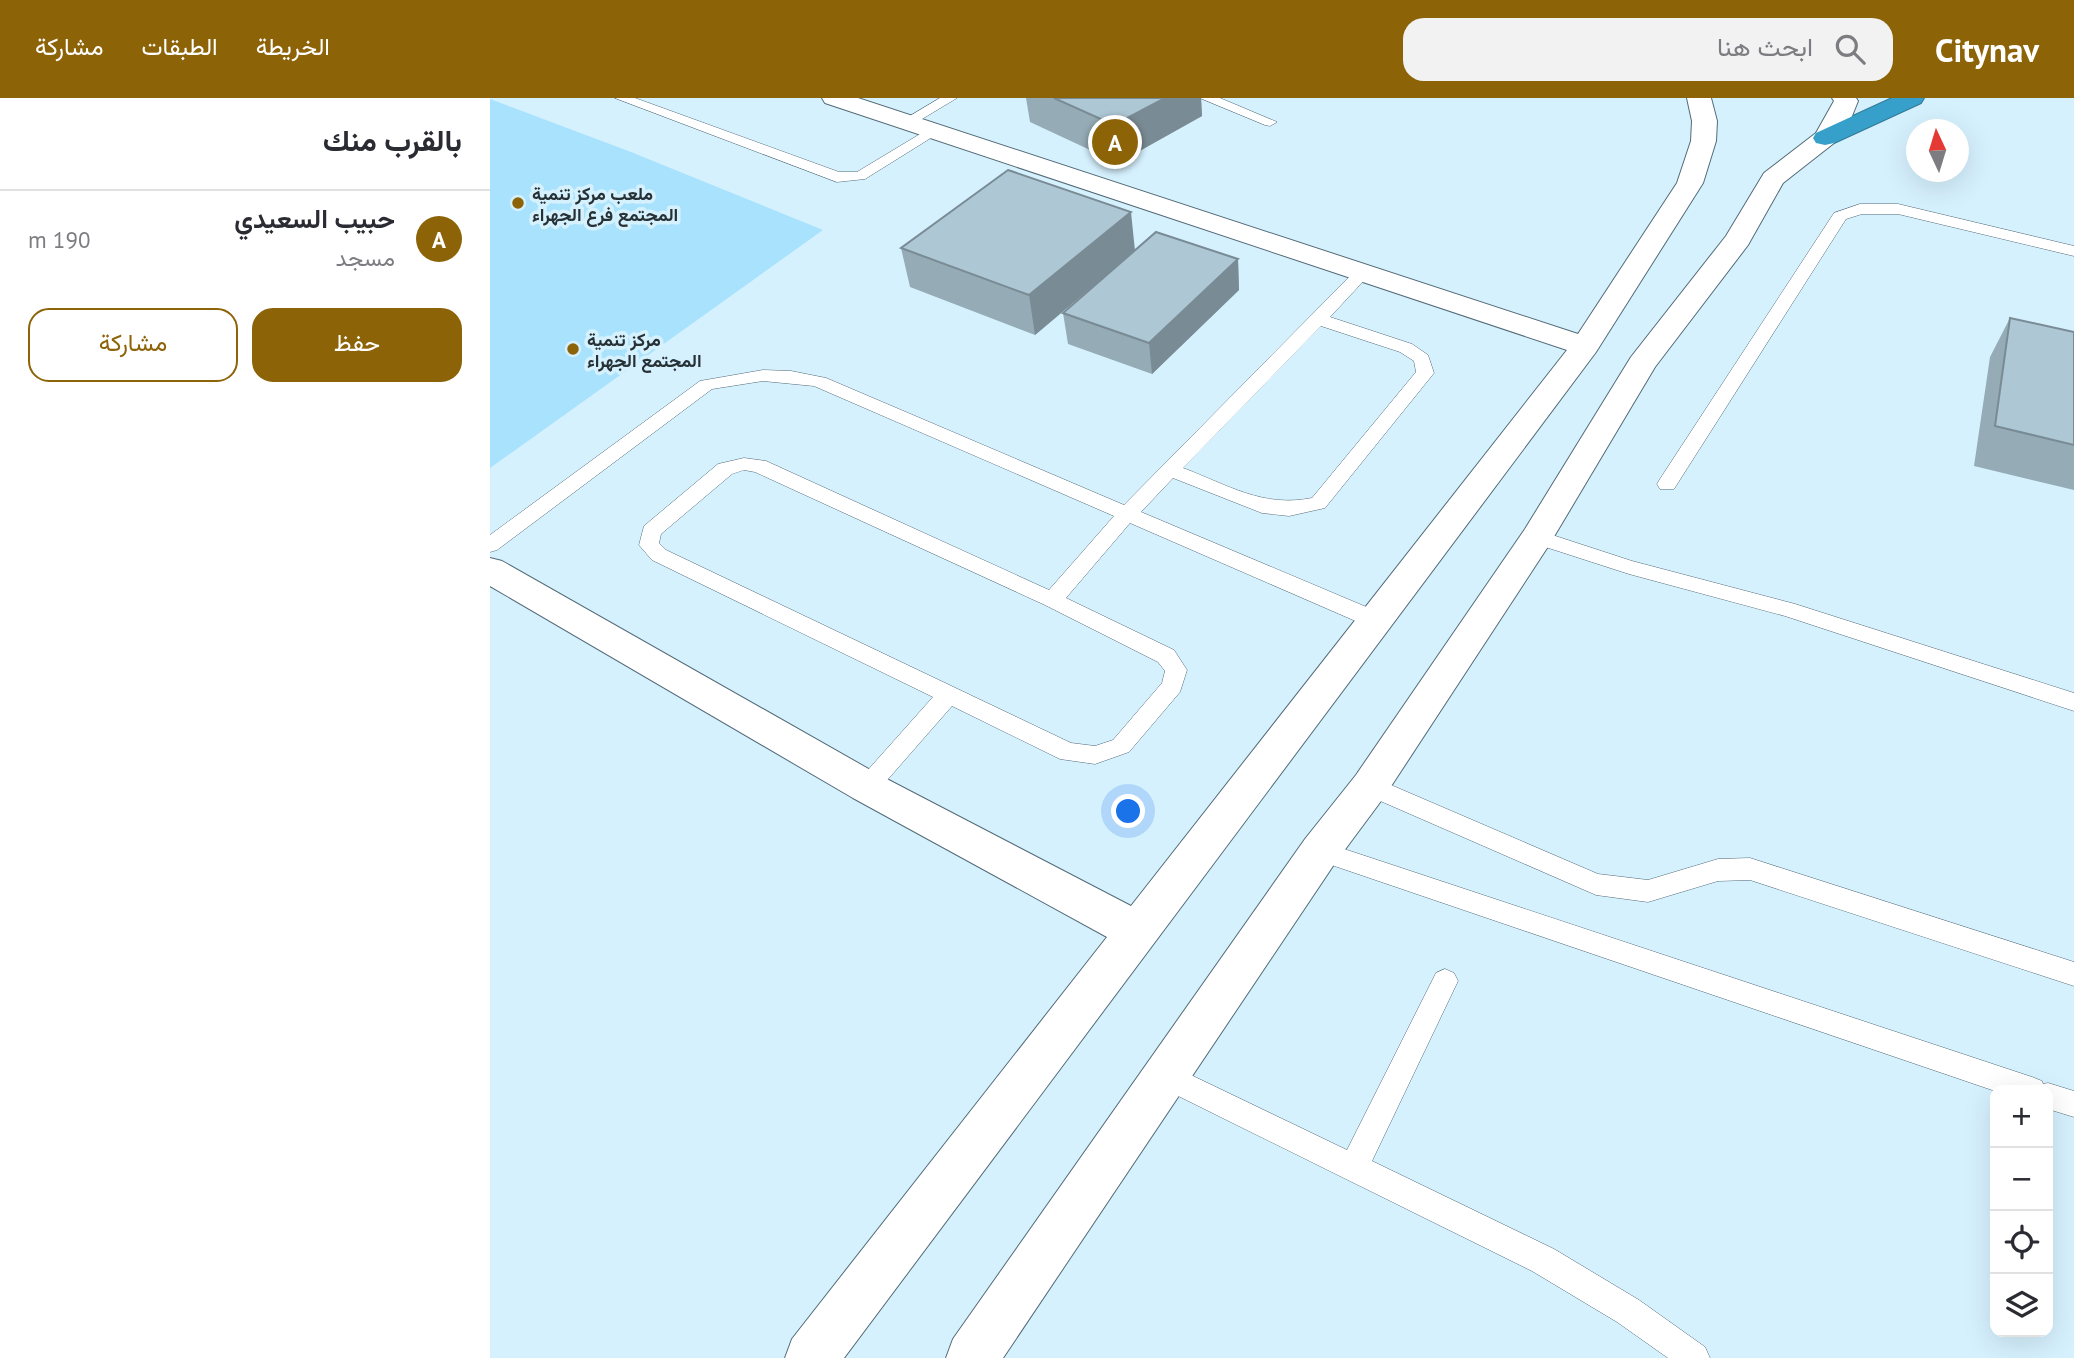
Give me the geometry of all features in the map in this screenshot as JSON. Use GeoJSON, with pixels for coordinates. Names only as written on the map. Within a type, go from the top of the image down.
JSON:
{"type":"FeatureCollection","features":[{"type":"Feature","properties":{"kind":"highway"},"geometry":{"type":"LineString","coordinates":[[1825,138],[1912,98]]}},
{"type":"Feature","properties":{"kind":"street"},"geometry":{"type":"LineString","coordinates":[[834,98],[1584,346]]}},
{"type":"Feature","properties":{"kind":"street"},"geometry":{"type":"LineString","coordinates":[[811,1358],[1584,346],[1690,183],[1702,156],[1707,130],[1699,98]]}},
{"type":"Feature","properties":{"kind":"street"},"geometry":{"type":"LineString","coordinates":[[972,1358],[1320,851],[1370,786],[1538,537],[1642,364],[1738,239],[1773,178],[1825,138],[1840,116],[1846,101],[1844,98]]}},
{"type":"Feature","properties":{"kind":"street"},"geometry":{"type":"LineString","coordinates":[[490,570],[867,787],[1137,931]]}},
{"type":"Feature","properties":{"kind":"lane"},"geometry":{"type":"LineString","coordinates":[[622,98],[837,177],[860,176],[935,131]]}},
{"type":"Feature","properties":{"kind":"lane"},"geometry":{"type":"LineString","coordinates":[[907,122],[950,98]]}},
{"type":"Feature","properties":{"kind":"lane"},"geometry":{"type":"LineString","coordinates":[[1207,98],[1270,122]]}},
{"type":"Feature","properties":{"kind":"lane"},"geometry":{"type":"LineString","coordinates":[[1667,484],[1840,216],[1860,209],[1898,209],[2074,251]]}},
{"type":"Feature","properties":{"kind":"lane"},"geometry":{"type":"LineString","coordinates":[[1052,600],[1127,514],[1363,273]]}},
{"type":"Feature","properties":{"kind":"lane"},"geometry":{"type":"LineString","coordinates":[[1170,470],[1262,506],[1289,509],[1318,503],[1424,373],[1422,359],[1406,348],[1318,319]]}},
{"type":"Feature","properties":{"kind":"lane"},"geometry":{"type":"LineString","coordinates":[[490,545],[706,386],[736,377],[766,373],[794,375],[820,382],[1375,620]]}},
{"type":"Feature","properties":{"kind":"lane"},"geometry":{"type":"LineString","coordinates":[[744,464],[759,466],[1052,600],[1167,656],[1176,670],[1172,686],[1121,746],[1095,755],[1068,752],[659,555],[649,545],[652,531],[726,469],[744,464]]}},
{"type":"Feature","properties":{"kind":"lane"},"geometry":{"type":"LineString","coordinates":[[1538,537],[1629,567],[1788,609],[2074,702]]}},
{"type":"Feature","properties":{"kind":"lane"},"geometry":{"type":"LineString","coordinates":[[867,787],[949,694]]}},
{"type":"Feature","properties":{"kind":"lane"},"geometry":{"type":"LineString","coordinates":[[1370,786],[1596,884],[1648,891],[1718,870],[1750,869],[2074,974]]}},
{"type":"Feature","properties":{"kind":"lane"},"geometry":{"type":"LineString","coordinates":[[1320,851],[2017,1085]]}},
{"type":"Feature","properties":{"kind":"lane"},"geometry":{"type":"LineString","coordinates":[[1354,1167],[1445,981]]}},
{"type":"Feature","properties":{"kind":"lane"},"geometry":{"type":"LineString","coordinates":[[1166,1076],[1543,1260],[1628,1311],[1694,1358]]}},
{"type":"Feature","properties":{"kind":"lane"},"geometry":{"type":"LineString","coordinates":[[2053,1098],[2074,1104]]}},
{"type":"Feature","properties":{"kind":"shaded area","name":"مركز تنمية المجتمع الجهراء"},"geometry":{"type":"Polygon","coordinates":[[[490,99],[631,152],[823,230],[490,468],[490,99]]]}},
{"type":"Feature","properties":{"kind":"building"},"geometry":{"type":"Polygon","coordinates":[[[1054,98],[1165,98],[1114,125],[1054,98]]]}},
{"type":"Feature","properties":{"kind":"building"},"geometry":{"type":"Polygon","coordinates":[[[1008,170],[1131,212],[1029,295],[901,248],[1008,170]]]}},
{"type":"Feature","properties":{"kind":"building"},"geometry":{"type":"Polygon","coordinates":[[[1156,232],[1238,259],[1149,343],[1063,313],[1156,232]]]}},
{"type":"Feature","properties":{"kind":"building"},"geometry":{"type":"Polygon","coordinates":[[[2010,318],[2074,332],[2074,445],[1995,426],[2010,318]]]}},
{"type":"Feature","properties":{"kind":"place","name":"حبيب السعيدي"},"geometry":{"type":"Point","coordinates":[1115,142]}},
{"type":"Feature","properties":{"kind":"place","name":"ملعب مركز تنمية المجتمع فرع الجهراء"},"geometry":{"type":"Point","coordinates":[518,203]}},
{"type":"Feature","properties":{"kind":"place","name":"مركز تنمية المجتمع الجهراء"},"geometry":{"type":"Point","coordinates":[573,349]}}]}
